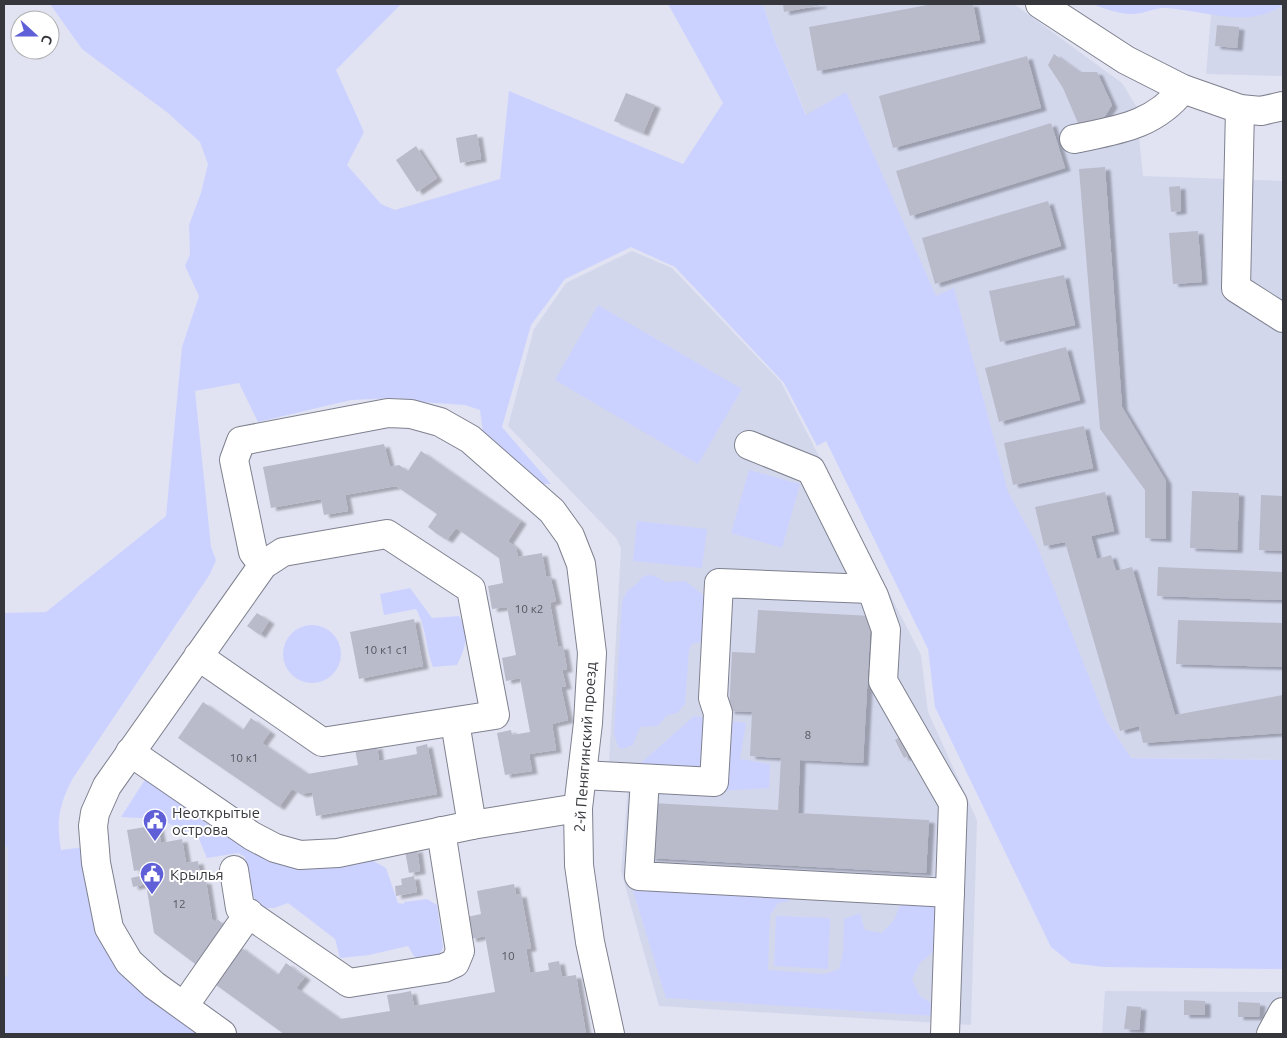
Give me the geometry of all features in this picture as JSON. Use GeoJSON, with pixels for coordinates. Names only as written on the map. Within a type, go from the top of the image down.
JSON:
{"type":"FeatureCollection","features":[{"type":"Feature","properties":{"kind":"street"},"geometry":{"type":"LineString","coordinates":[[1040,4],[1126,60],[1183,88],[1240,109],[1261,111],[1283,106]]}},
{"type":"Feature","properties":{"kind":"street"},"geometry":{"type":"LineString","coordinates":[[1074,139],[1114,131],[1151,119],[1171,104],[1183,88]]}},
{"type":"Feature","properties":{"kind":"street"},"geometry":{"type":"LineString","coordinates":[[1240,109],[1236,288],[1283,318]]}},
{"type":"Feature","properties":{"kind":"street","name":"2-й Пенягинский проезд"},"geometry":{"type":"LineString","coordinates":[[263,565],[253,552],[234,460],[242,441],[388,413],[410,414],[440,422],[470,439],[552,511],[570,536],[581,564],[592,653],[588,723],[578,808],[579,865],[590,942],[610,1034]]}},
{"type":"Feature","properties":{"kind":"street"},"geometry":{"type":"LineString","coordinates":[[749,445],[811,470],[870,589],[886,630],[883,681],[953,803],[945,1034]]}},
{"type":"Feature","properties":{"kind":"street"},"geometry":{"type":"LineString","coordinates":[[198,656],[322,742],[495,715],[471,589],[387,534],[283,552],[263,565],[198,656],[130,752],[100,800],[93,826],[96,863],[109,928],[129,962],[154,985],[222,1034]]}},
{"type":"Feature","properties":{"kind":"street"},"geometry":{"type":"LineString","coordinates":[[582,775],[714,782],[718,713],[713,698],[719,583],[870,589]]}},
{"type":"Feature","properties":{"kind":"street"},"geometry":{"type":"LineString","coordinates":[[455,722],[472,825]]}},
{"type":"Feature","properties":{"kind":"street"},"geometry":{"type":"LineString","coordinates":[[130,752],[252,836],[275,848],[300,855],[338,853],[472,825],[578,808]]}},
{"type":"Feature","properties":{"kind":"street"},"geometry":{"type":"LineString","coordinates":[[644,778],[639,876],[950,893]]}},
{"type":"Feature","properties":{"kind":"street"},"geometry":{"type":"LineString","coordinates":[[234,870],[240,908],[349,983],[444,968],[455,963],[460,951],[441,831]]}},
{"type":"Feature","properties":{"kind":"street"},"geometry":{"type":"LineString","coordinates":[[184,1006],[248,913]]}},
{"type":"Feature","properties":{"kind":"street"},"geometry":{"type":"LineString","coordinates":[[1272,1034],[1283,1012]]}},
{"type":"Feature","properties":{"kind":"shaded area"},"geometry":{"type":"Polygon","coordinates":[[[50,4],[401,4],[336,70],[364,132],[347,165],[381,204],[395,210],[500,179],[509,91],[683,164],[723,103],[668,4],[763,4],[774,38],[806,115],[846,92],[936,296],[954,288],[1008,492],[1036,543],[1106,720],[1131,758],[1283,760],[1283,969],[1104,967],[1071,963],[1051,947],[935,707],[928,649],[826,441],[817,446],[784,383],[675,267],[631,247],[565,279],[531,325],[502,427],[551,484],[542,484],[483,433],[480,410],[465,405],[420,402],[396,398],[351,400],[258,422],[239,383],[195,391],[211,547],[216,560],[210,574],[73,778],[62,805],[59,830],[61,850],[85,847],[99,924],[204,1034],[4,1034],[4,977],[8,977],[8,847],[4,846],[4,613],[46,612],[166,516],[182,347],[199,296],[185,266],[190,254],[189,225],[201,193],[208,164],[200,142],[168,113],[82,49],[60,18],[60,10],[54,10],[50,4]]]}},
{"type":"Feature","properties":{"kind":"shaded area"},"geometry":{"type":"Polygon","coordinates":[[[763,4],[1014,4],[1122,83],[1136,106],[1143,176],[1283,181],[1283,760],[1077,757],[774,38],[763,4]]]}},
{"type":"Feature","properties":{"kind":"shaded area"},"geometry":{"type":"Polygon","coordinates":[[[1091,4],[1283,5],[1270,12],[1256,16],[1226,17],[1167,8],[1127,14],[1091,4]]]}},
{"type":"Feature","properties":{"kind":"shaded area"},"geometry":{"type":"Polygon","coordinates":[[[1212,4],[1283,4],[1283,76],[1206,74],[1212,4]]]}},
{"type":"Feature","properties":{"kind":"shaded area"},"geometry":{"type":"Polygon","coordinates":[[[632,251],[672,268],[781,382],[921,655],[928,712],[977,820],[971,1025],[659,1006],[621,871],[630,764],[609,762],[621,548],[616,538],[508,426],[534,329],[566,283],[632,251]]]}},
{"type":"Feature","properties":{"kind":"shaded area"},"geometry":{"type":"Polygon","coordinates":[[[598,305],[742,389],[698,464],[555,380],[598,305]]]}},
{"type":"Feature","properties":{"kind":"shaded area"},"geometry":{"type":"Polygon","coordinates":[[[749,470],[800,484],[782,548],[731,533],[749,470]]]}},
{"type":"Feature","properties":{"kind":"shaded area"},"geometry":{"type":"Polygon","coordinates":[[[637,521],[707,529],[702,568],[633,561],[637,521]]]}},
{"type":"Feature","properties":{"kind":"shaded area"},"geometry":{"type":"Polygon","coordinates":[[[648,575],[655,576],[666,582],[685,581],[700,592],[708,602],[703,641],[692,644],[689,649],[685,704],[677,713],[666,716],[658,726],[640,727],[633,745],[623,749],[618,747],[614,733],[622,601],[628,590],[638,583],[641,578],[648,575]]]}},
{"type":"Feature","properties":{"kind":"shaded area"},"geometry":{"type":"Polygon","coordinates":[[[410,588],[432,618],[459,616],[465,629],[466,640],[457,665],[433,667],[420,616],[416,609],[384,615],[380,594],[410,588]]]}},
{"type":"Feature","properties":{"kind":"shaded area"},"geometry":{"type":"Polygon","coordinates":[[[306,625],[318,625],[333,633],[341,648],[341,660],[333,675],[318,683],[306,683],[291,675],[283,660],[283,648],[291,633],[306,625]]]}},
{"type":"Feature","properties":{"kind":"shaded area"},"geometry":{"type":"Polygon","coordinates":[[[694,716],[746,723],[740,759],[770,764],[769,788],[686,793],[644,770],[641,763],[694,716]]]}},
{"type":"Feature","properties":{"kind":"shaded area"},"geometry":{"type":"Polygon","coordinates":[[[148,775],[238,831],[368,858],[386,868],[398,903],[404,904],[404,902],[427,899],[437,905],[443,947],[437,960],[423,963],[414,956],[408,946],[369,955],[340,958],[335,939],[288,903],[274,908],[261,908],[251,893],[245,857],[238,853],[207,858],[199,839],[160,819],[121,817],[148,775]]]}},
{"type":"Feature","properties":{"kind":"shaded area"},"geometry":{"type":"Polygon","coordinates":[[[4,846],[8,846],[8,977],[4,977],[4,846]]]}},
{"type":"Feature","properties":{"kind":"shaded area"},"geometry":{"type":"Polygon","coordinates":[[[650,885],[778,892],[790,901],[778,903],[770,915],[768,970],[825,974],[839,969],[843,953],[844,919],[860,913],[865,930],[882,933],[894,920],[901,903],[935,902],[944,917],[934,951],[920,963],[912,979],[919,995],[935,1006],[933,1016],[666,998],[633,891],[650,885]]]}},
{"type":"Feature","properties":{"kind":"shaded area"},"geometry":{"type":"Polygon","coordinates":[[[776,916],[830,918],[828,969],[774,966],[776,916]]]}},
{"type":"Feature","properties":{"kind":"shaded area"},"geometry":{"type":"Polygon","coordinates":[[[1105,991],[1283,992],[1283,1034],[1102,1034],[1105,991]]]}},
{"type":"Feature","properties":{"kind":"building"},"geometry":{"type":"Polygon","coordinates":[[[783,4],[821,4],[821,5],[784,12],[783,4]]]}},
{"type":"Feature","properties":{"kind":"building"},"geometry":{"type":"Polygon","coordinates":[[[933,4],[973,4],[980,40],[817,71],[809,27],[933,4]]]}},
{"type":"Feature","properties":{"kind":"building"},"geometry":{"type":"Polygon","coordinates":[[[1217,25],[1239,27],[1237,48],[1215,46],[1217,25]]]}},
{"type":"Feature","properties":{"kind":"building"},"geometry":{"type":"Polygon","coordinates":[[[1054,54],[1079,72],[1097,72],[1112,105],[1103,119],[1080,128],[1063,88],[1048,65],[1054,54]]]}},
{"type":"Feature","properties":{"kind":"building"},"geometry":{"type":"Polygon","coordinates":[[[1027,56],[1041,108],[893,148],[879,96],[1027,56]]]}},
{"type":"Feature","properties":{"kind":"building"},"geometry":{"type":"Polygon","coordinates":[[[626,93],[655,105],[643,133],[614,121],[626,93]]]}},
{"type":"Feature","properties":{"kind":"building"},"geometry":{"type":"Polygon","coordinates":[[[1051,123],[1065,168],[910,216],[896,171],[1051,123]]]}},
{"type":"Feature","properties":{"kind":"building"},"geometry":{"type":"Polygon","coordinates":[[[477,134],[481,159],[460,163],[456,138],[477,134]]]}},
{"type":"Feature","properties":{"kind":"building"},"geometry":{"type":"Polygon","coordinates":[[[416,146],[437,178],[417,192],[396,160],[416,146]]]}},
{"type":"Feature","properties":{"kind":"building"},"geometry":{"type":"Polygon","coordinates":[[[1105,167],[1122,407],[1166,481],[1166,539],[1145,538],[1145,490],[1100,429],[1079,169],[1105,167]]]}},
{"type":"Feature","properties":{"kind":"building"},"geometry":{"type":"Polygon","coordinates":[[[1180,186],[1181,211],[1171,212],[1169,187],[1180,186]]]}},
{"type":"Feature","properties":{"kind":"building"},"geometry":{"type":"Polygon","coordinates":[[[1048,201],[1061,246],[935,284],[922,238],[1048,201]]]}},
{"type":"Feature","properties":{"kind":"building"},"geometry":{"type":"Polygon","coordinates":[[[1198,231],[1202,282],[1173,284],[1169,233],[1198,231]]]}},
{"type":"Feature","properties":{"kind":"building"},"geometry":{"type":"Polygon","coordinates":[[[1064,275],[1075,325],[1000,342],[989,291],[1064,275]]]}},
{"type":"Feature","properties":{"kind":"building"},"geometry":{"type":"Polygon","coordinates":[[[1066,347],[1080,400],[999,422],[985,368],[1066,347]]]}},
{"type":"Feature","properties":{"kind":"building"},"geometry":{"type":"Polygon","coordinates":[[[1084,426],[1093,468],[1013,485],[1004,443],[1084,426]]]}},
{"type":"Feature","properties":{"kind":"building"},"geometry":{"type":"Polygon","coordinates":[[[384,444],[390,467],[399,465],[408,471],[421,451],[521,521],[508,541],[516,548],[518,557],[542,553],[546,576],[550,576],[556,601],[550,603],[558,647],[563,646],[567,669],[562,670],[566,686],[561,687],[568,720],[552,724],[556,750],[529,754],[532,771],[505,775],[497,733],[511,730],[512,735],[530,732],[520,678],[506,681],[502,658],[516,655],[507,607],[492,609],[488,586],[503,583],[499,558],[456,528],[447,540],[437,534],[428,527],[437,514],[396,486],[345,495],[348,511],[324,515],[321,499],[271,508],[263,467],[384,444]]]}},
{"type":"Feature","properties":{"kind":"building"},"geometry":{"type":"Polygon","coordinates":[[[1192,491],[1239,493],[1237,550],[1190,548],[1192,491]]]}},
{"type":"Feature","properties":{"kind":"building"},"geometry":{"type":"Polygon","coordinates":[[[1105,492],[1114,531],[1091,536],[1097,559],[1111,555],[1116,571],[1132,567],[1175,715],[1283,695],[1283,733],[1143,743],[1139,726],[1120,731],[1065,542],[1044,546],[1035,507],[1105,492]]]}},
{"type":"Feature","properties":{"kind":"building"},"geometry":{"type":"Polygon","coordinates":[[[1261,495],[1283,496],[1283,551],[1259,550],[1261,495]]]}},
{"type":"Feature","properties":{"kind":"building"},"geometry":{"type":"Polygon","coordinates":[[[1158,567],[1283,572],[1283,600],[1157,596],[1158,567]]]}},
{"type":"Feature","properties":{"kind":"building"},"geometry":{"type":"Polygon","coordinates":[[[758,610],[871,616],[863,763],[800,760],[798,813],[929,820],[926,873],[650,858],[653,803],[778,810],[781,758],[750,756],[752,712],[729,711],[732,652],[755,653],[758,610]]]}},
{"type":"Feature","properties":{"kind":"building"},"geometry":{"type":"Polygon","coordinates":[[[257,613],[269,621],[260,635],[247,626],[257,613]]]}},
{"type":"Feature","properties":{"kind":"building"},"geometry":{"type":"Polygon","coordinates":[[[414,619],[423,666],[359,679],[350,632],[414,619]]]}},
{"type":"Feature","properties":{"kind":"building"},"geometry":{"type":"Polygon","coordinates":[[[1178,620],[1283,623],[1283,667],[1176,664],[1178,620]]]}},
{"type":"Feature","properties":{"kind":"building"},"geometry":{"type":"Polygon","coordinates":[[[203,702],[243,730],[251,718],[270,732],[262,743],[308,774],[358,765],[355,749],[377,746],[379,761],[417,754],[416,747],[427,744],[437,794],[316,816],[312,792],[301,794],[292,789],[279,807],[178,738],[203,702]]]}},
{"type":"Feature","properties":{"kind":"building"},"geometry":{"type":"Polygon","coordinates":[[[908,732],[918,750],[904,758],[895,740],[908,732]]]}},
{"type":"Feature","properties":{"kind":"building"},"geometry":{"type":"Polygon","coordinates":[[[158,825],[161,843],[182,839],[186,863],[198,861],[201,881],[206,881],[212,919],[216,922],[217,919],[226,926],[198,966],[154,933],[146,884],[133,887],[131,878],[144,875],[143,869],[134,871],[127,830],[158,825]]]}},
{"type":"Feature","properties":{"kind":"building"},"geometry":{"type":"Polygon","coordinates":[[[417,849],[420,871],[409,873],[405,851],[417,849]]]}},
{"type":"Feature","properties":{"kind":"building"},"geometry":{"type":"Polygon","coordinates":[[[414,876],[417,892],[396,896],[395,886],[402,885],[401,879],[414,876]]]}},
{"type":"Feature","properties":{"kind":"building"},"geometry":{"type":"Polygon","coordinates":[[[514,884],[516,895],[521,894],[531,948],[526,949],[530,973],[549,970],[548,963],[559,961],[562,977],[576,975],[586,1034],[494,1034],[493,1032],[480,1034],[284,1034],[212,982],[239,946],[278,975],[286,963],[305,977],[296,988],[340,1019],[390,1011],[387,995],[411,991],[414,1006],[495,992],[485,936],[471,939],[467,917],[481,914],[477,891],[514,884]]]}},
{"type":"Feature","properties":{"kind":"building"},"geometry":{"type":"Polygon","coordinates":[[[1184,1000],[1205,1001],[1205,1015],[1184,1015],[1184,1000]]]}},
{"type":"Feature","properties":{"kind":"building"},"geometry":{"type":"Polygon","coordinates":[[[1238,1002],[1260,1003],[1259,1017],[1238,1017],[1238,1002]]]}},
{"type":"Feature","properties":{"kind":"building"},"geometry":{"type":"Polygon","coordinates":[[[1127,1006],[1141,1007],[1139,1030],[1124,1029],[1127,1006]]]}},
{"type":"Feature","properties":{"kind":"place","name":"Неоткрытые острова"},"geometry":{"type":"Point","coordinates":[155,842]}},
{"type":"Feature","properties":{"kind":"place","name":"Крылья"},"geometry":{"type":"Point","coordinates":[152,895]}}]}
